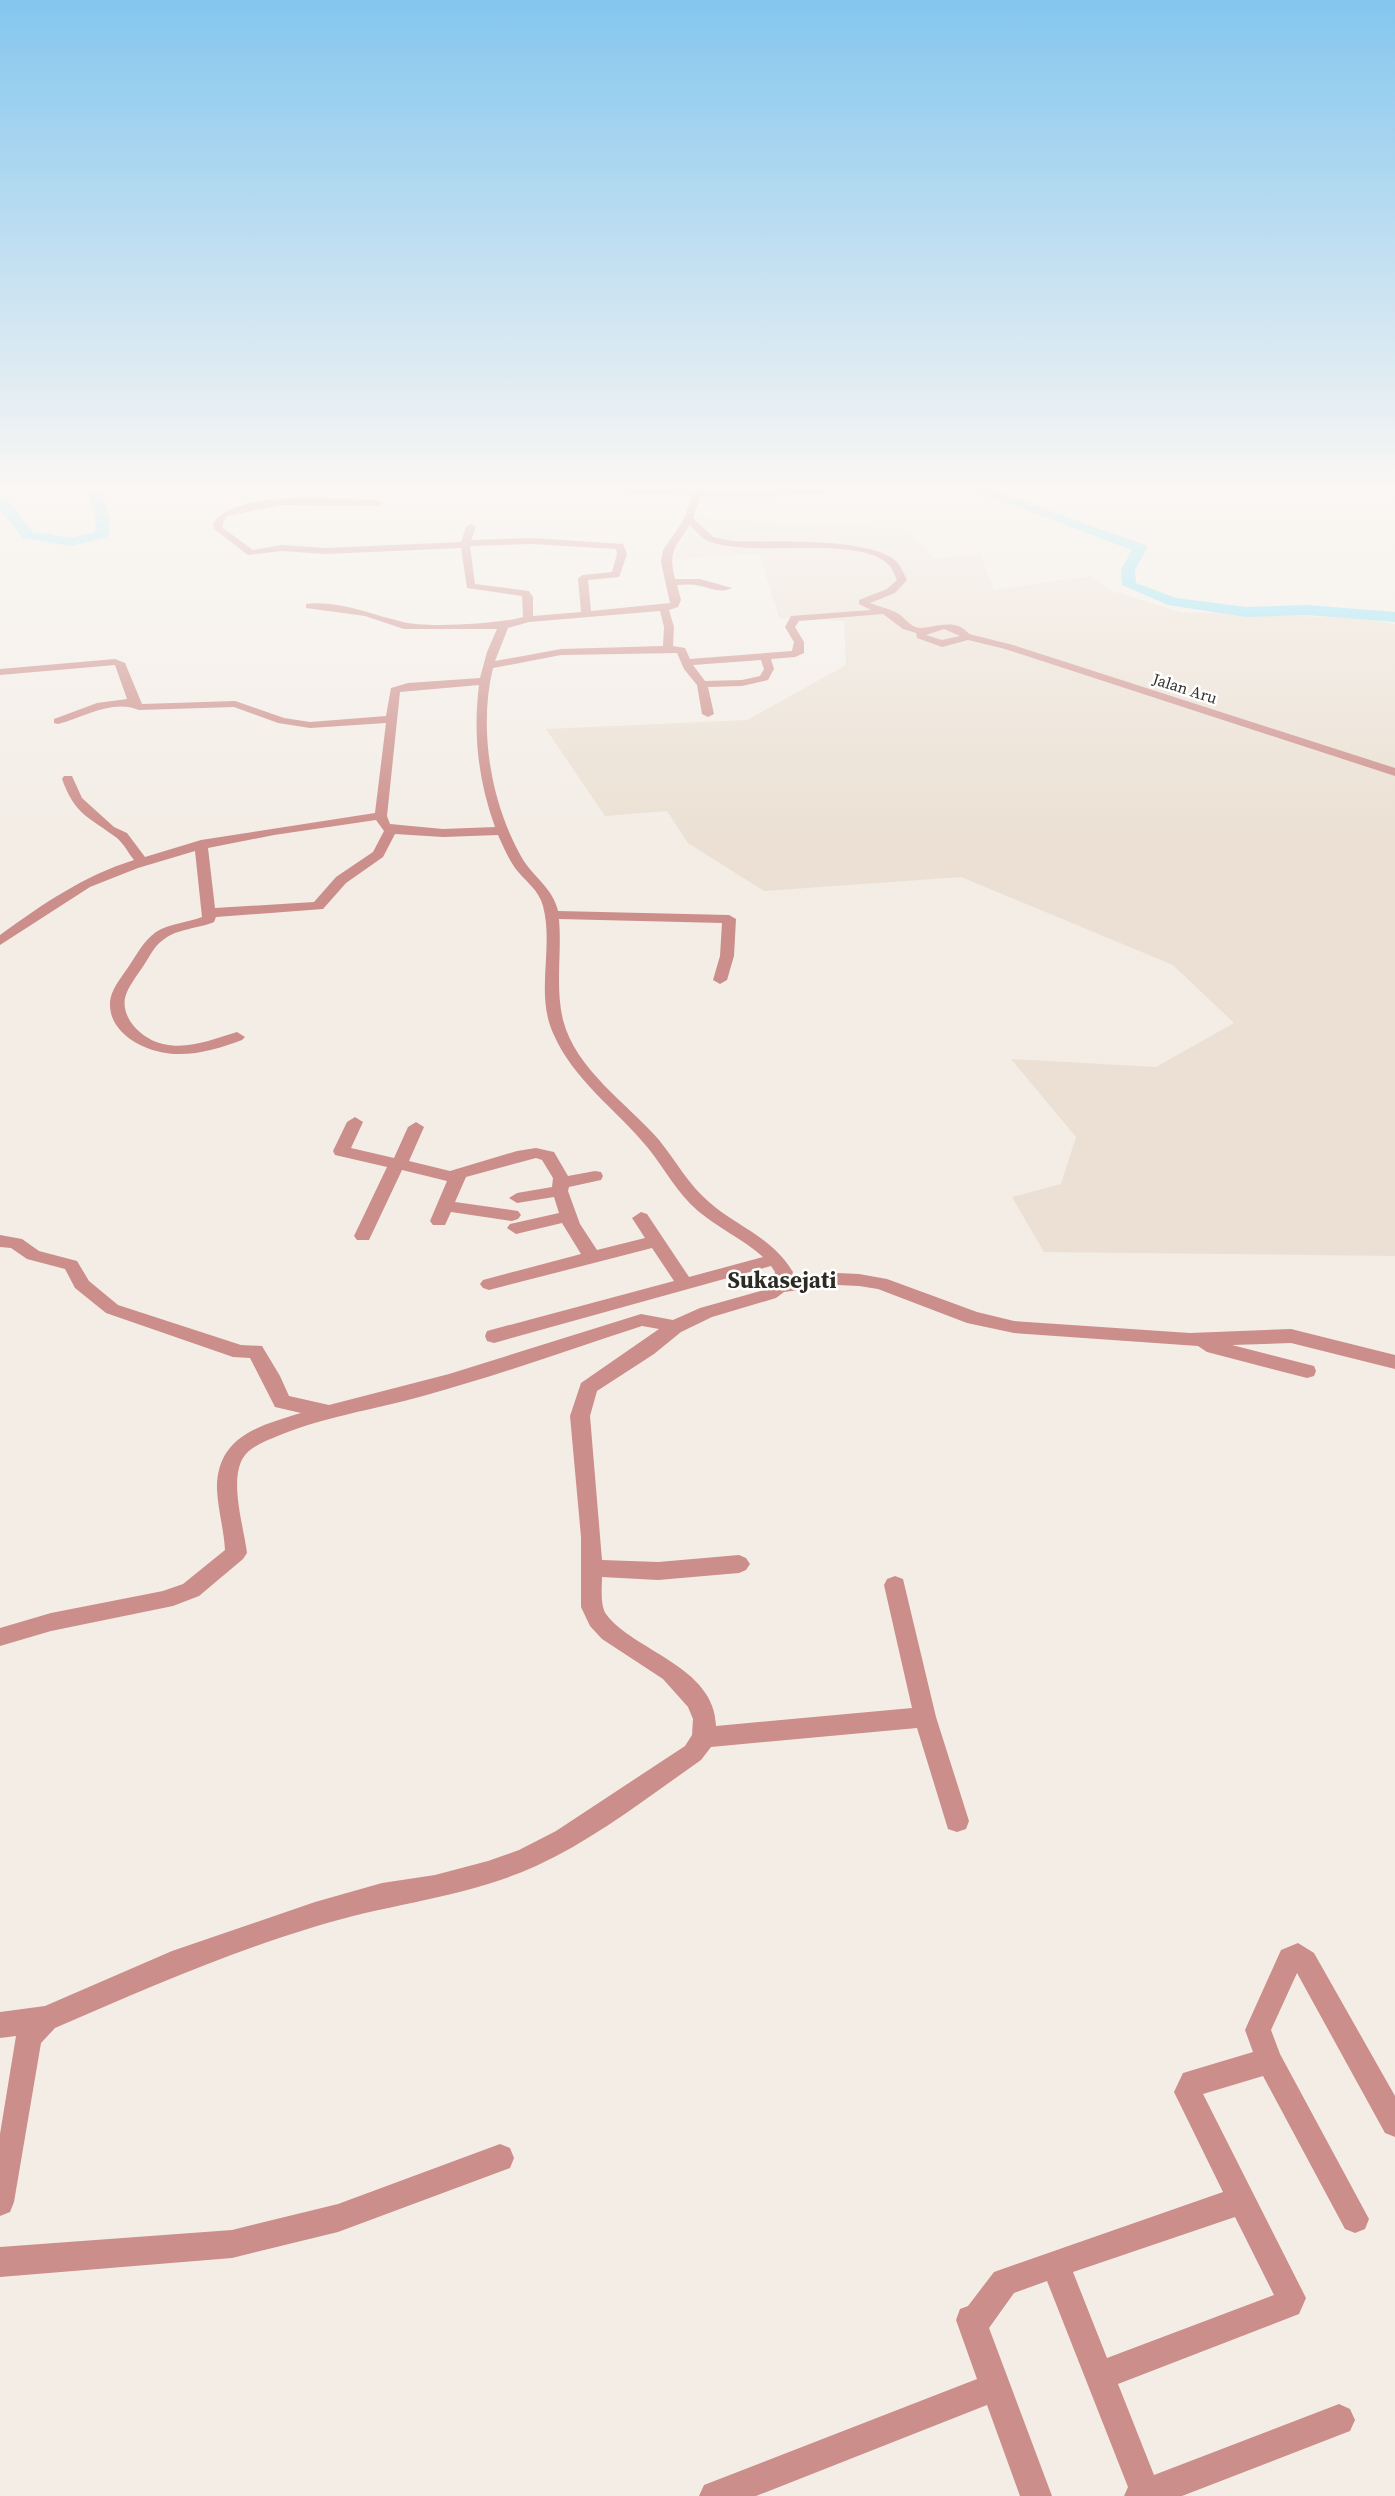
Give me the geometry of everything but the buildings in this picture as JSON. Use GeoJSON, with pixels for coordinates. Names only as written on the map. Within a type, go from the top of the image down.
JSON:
{"type":"FeatureCollection","features":[{"type":"Feature","properties":{"kind":"street"},"geometry":{"type":"LineString","coordinates":[[528,605],[528,619]]}},
{"type":"Feature","properties":{"kind":"street"},"geometry":{"type":"LineString","coordinates":[[585,605],[586,614]]}},
{"type":"Feature","properties":{"kind":"street"},"geometry":{"type":"LineString","coordinates":[[310,606],[367,614],[404,626],[504,626],[528,619],[672,605]]}},
{"type":"Feature","properties":{"kind":"street"},"geometry":{"type":"LineString","coordinates":[[869,605],[894,615],[905,627],[922,631],[922,636],[937,643],[958,642],[965,636]]}},
{"type":"Feature","properties":{"kind":"street"},"geometry":{"type":"LineString","coordinates":[[664,608],[669,627],[668,649]]}},
{"type":"Feature","properties":{"kind":"street"},"geometry":{"type":"LineString","coordinates":[[688,662],[794,654],[800,651],[799,642],[790,626],[795,618],[886,613]]}},
{"type":"Feature","properties":{"kind":"street"},"geometry":{"type":"LineString","coordinates":[[504,626],[488,673],[480,718],[481,746],[486,776],[517,861],[549,902],[552,915],[554,1015],[567,1046],[593,1080],[655,1147],[693,1197],[712,1215],[777,1259],[785,1272],[779,1287]]}},
{"type":"Feature","properties":{"kind":"street","name":"Jalan Aru"},"geometry":{"type":"LineString","coordinates":[[922,631],[944,626],[956,629],[965,636],[1009,647],[1395,772]]}},
{"type":"Feature","properties":{"kind":"street"},"geometry":{"type":"LineString","coordinates":[[504,831],[443,832],[391,830],[384,827],[381,816],[394,690],[488,673],[561,652],[680,649],[689,669],[702,684],[708,714]]}},
{"type":"Feature","properties":{"kind":"street"},"geometry":{"type":"LineString","coordinates":[[702,684],[742,683],[764,678],[769,669],[765,657]]}},
{"type":"Feature","properties":{"kind":"street"},"geometry":{"type":"LineString","coordinates":[[0,672],[115,662],[120,663],[134,702],[143,708],[234,704],[299,725],[392,719]]}},
{"type":"Feature","properties":{"kind":"street"},"geometry":{"type":"LineString","coordinates":[[58,721],[101,705],[134,702]]}},
{"type":"Feature","properties":{"kind":"street"},"geometry":{"type":"LineString","coordinates":[[68,779],[76,800],[110,830],[122,836],[143,863]]}},
{"type":"Feature","properties":{"kind":"street"},"geometry":{"type":"LineString","coordinates":[[0,942],[72,891],[98,878],[143,863],[201,844],[257,832],[381,816]]}},
{"type":"Feature","properties":{"kind":"street"},"geometry":{"type":"LineString","coordinates":[[208,913],[318,906],[341,880],[378,854],[391,830]]}},
{"type":"Feature","properties":{"kind":"street"},"geometry":{"type":"LineString","coordinates":[[201,844],[209,919],[166,931],[155,938],[118,992],[116,1007],[130,1031],[160,1049],[206,1047],[237,1037]]}},
{"type":"Feature","properties":{"kind":"street"},"geometry":{"type":"LineString","coordinates":[[552,915],[729,919],[727,956],[720,980]]}},
{"type":"Feature","properties":{"kind":"street"},"geometry":{"type":"LineString","coordinates":[[355,1122],[341,1151],[450,1176],[489,1162],[536,1153],[552,1159],[568,1216],[592,1257]]}},
{"type":"Feature","properties":{"kind":"street"},"geometry":{"type":"LineString","coordinates":[[363,1237],[416,1127]]}},
{"type":"Feature","properties":{"kind":"street"},"geometry":{"type":"LineString","coordinates":[[458,1175],[442,1213],[568,1216]]}},
{"type":"Feature","properties":{"kind":"street"},"geometry":{"type":"LineString","coordinates":[[515,1213],[561,1187],[595,1176]]}},
{"type":"Feature","properties":{"kind":"street"},"geometry":{"type":"LineString","coordinates":[[640,1218],[684,1283]]}},
{"type":"Feature","properties":{"kind":"street"},"geometry":{"type":"LineString","coordinates":[[0,1241],[16,1243],[33,1255],[71,1265],[81,1284],[112,1309],[240,1352],[255,1351],[271,1376],[282,1402],[328,1412]]}},
{"type":"Feature","properties":{"kind":"street"},"geometry":{"type":"LineString","coordinates":[[489,1284],[656,1241]]}},
{"type":"Feature","properties":{"kind":"street"},"geometry":{"type":"LineString","coordinates":[[494,1336],[777,1259]]}},
{"type":"Feature","properties":{"kind":"street"},"geometry":{"type":"LineString","coordinates":[[0,2025],[46,2019],[172,1964],[315,1914],[382,1895],[435,1887],[474,1877],[527,1858],[565,1839],[693,1753],[704,1737],[704,1719],[698,1702],[689,1689],[671,1672],[610,1632],[598,1620],[590,1595],[591,1537],[580,1416],[588,1388],[602,1376],[647,1349],[674,1326],[706,1312],[770,1294],[779,1287],[810,1281],[859,1280],[881,1283],[973,1318],[1014,1328],[1190,1340],[1291,1336],[1395,1362]]}},
{"type":"Feature","properties":{"kind":"street"},"geometry":{"type":"LineString","coordinates":[[0,1637],[51,1622],[165,1600],[191,1590],[236,1553],[228,1475],[235,1452],[249,1440],[328,1412],[422,1390],[641,1320],[674,1326]]}},
{"type":"Feature","properties":{"kind":"street"},"geometry":{"type":"LineString","coordinates":[[1190,1340],[1307,1371]]}},
{"type":"Feature","properties":{"kind":"street"},"geometry":{"type":"LineString","coordinates":[[590,1569],[658,1571],[739,1564]]}},
{"type":"Feature","properties":{"kind":"street"},"geometry":{"type":"LineString","coordinates":[[895,1586],[925,1717],[957,1821]]}},
{"type":"Feature","properties":{"kind":"street"},"geometry":{"type":"LineString","coordinates":[[704,1737],[925,1717]]}},
{"type":"Feature","properties":{"kind":"street"},"geometry":{"type":"LineString","coordinates":[[1355,2219],[1269,2061],[1258,2030],[1290,1959],[1298,1956],[1305,1962],[1395,2123]]}},
{"type":"Feature","properties":{"kind":"street"},"geometry":{"type":"LineString","coordinates":[[0,2202],[29,2037],[46,2019]]}},
{"type":"Feature","properties":{"kind":"street"},"geometry":{"type":"LineString","coordinates":[[1100,2376],[1289,2304],[1291,2298],[1188,2092],[1193,2083],[1269,2061]]}},
{"type":"Feature","properties":{"kind":"street"},"geometry":{"type":"LineString","coordinates":[[0,2262],[232,2244],[338,2218],[500,2158]]}},
{"type":"Feature","properties":{"kind":"street"},"geometry":{"type":"LineString","coordinates":[[1036,2496],[971,2320],[976,2320],[1004,2282],[1242,2200]]}},
{"type":"Feature","properties":{"kind":"street"},"geometry":{"type":"LineString","coordinates":[[1055,2263],[1145,2496],[1339,2420]]}},
{"type":"Feature","properties":{"kind":"street"},"geometry":{"type":"LineString","coordinates":[[715,2496],[995,2387]]}},
{"type":"Feature","properties":{"kind":"shaded area"},"geometry":{"type":"Polygon","coordinates":[[[775,605],[1159,605],[1180,612],[1360,618],[1395,624],[1395,1256],[1044,1252],[1012,1197],[1061,1184],[1076,1137],[1011,1059],[1156,1067],[1234,1023],[1173,965],[961,877],[764,891],[688,843],[667,811],[605,816],[546,729],[747,720],[846,665],[844,621],[779,618],[775,605]]]}},
{"type":"Feature","properties":{"kind":"waterway"},"geometry":{"type":"LineString","coordinates":[[1198,605],[1246,612],[1307,610],[1395,617]]}},
{"type":"Feature","properties":{"kind":"district","name":"Sukasejati"},"geometry":{"type":"Point","coordinates":[782,1280]}}]}
